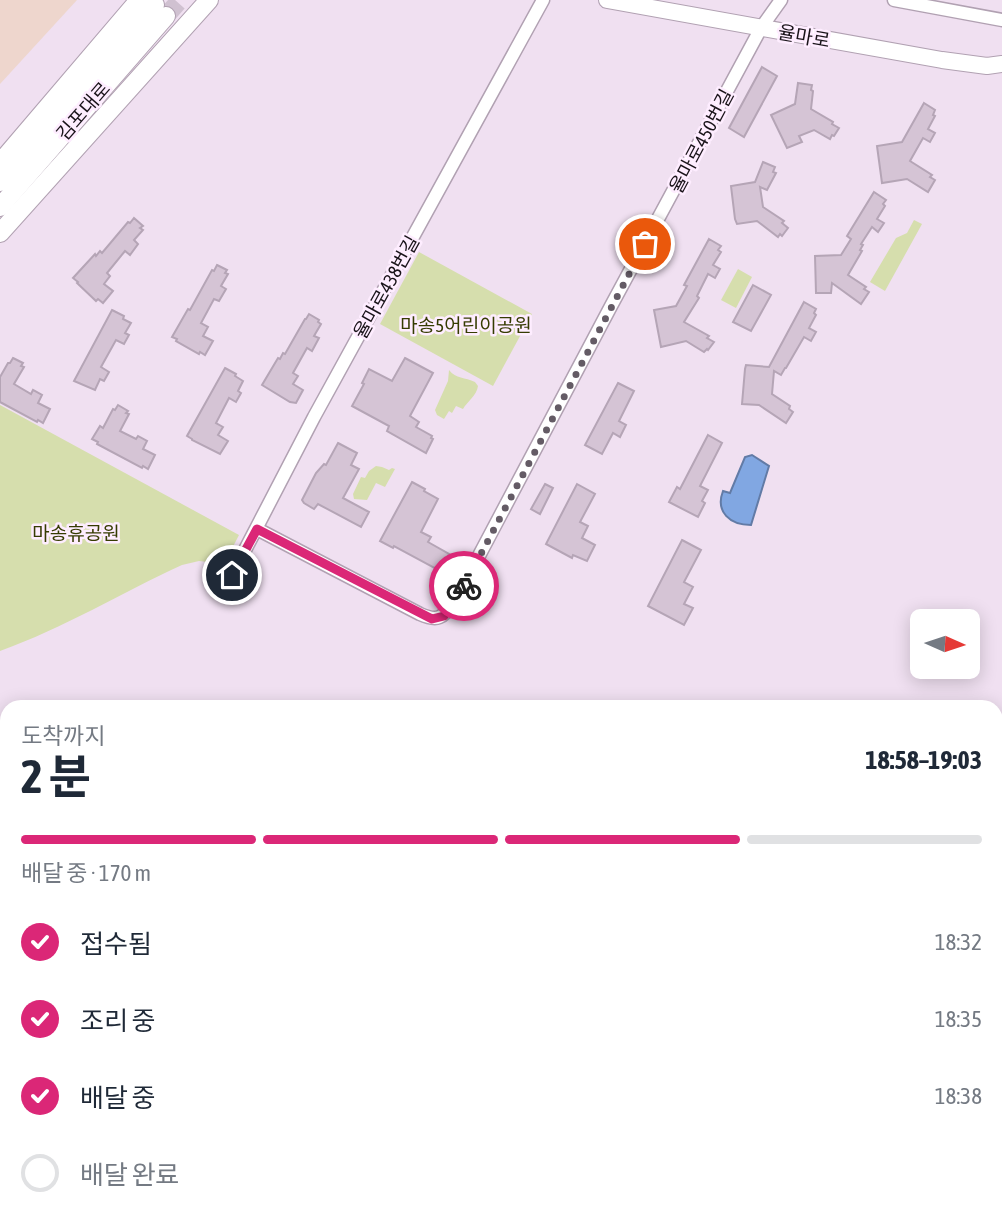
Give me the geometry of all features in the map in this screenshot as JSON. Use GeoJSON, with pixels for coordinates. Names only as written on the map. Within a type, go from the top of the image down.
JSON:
{"type":"FeatureCollection","features":[{"type":"Feature","properties":{"kind":"main road"},"geometry":{"type":"LineString","coordinates":[[0,233],[197,7],[209,0]]}},
{"type":"Feature","properties":{"kind":"main road"},"geometry":{"type":"LineString","coordinates":[[0,163],[153,7]]}},
{"type":"Feature","properties":{"kind":"main road","name":"김포대로"},"geometry":{"type":"LineString","coordinates":[[0,182],[153,7]]}},
{"type":"Feature","properties":{"kind":"main road","name":"김포대로"},"geometry":{"type":"LineString","coordinates":[[0,207],[153,7]]}},
{"type":"Feature","properties":{"kind":"street","name":"율마로438번길"},"geometry":{"type":"LineString","coordinates":[[232,575],[314,416],[543,0]]}},
{"type":"Feature","properties":{"kind":"street","name":"율마로"},"geometry":{"type":"LineString","coordinates":[[607,0],[942,60],[987,66],[1002,64]]}},
{"type":"Feature","properties":{"kind":"street","name":"율마로450번길"},"geometry":{"type":"LineString","coordinates":[[257,529],[420,614],[432,619],[444,616],[454,603],[761,28],[781,0]]}},
{"type":"Feature","properties":{"kind":"street"},"geometry":{"type":"LineString","coordinates":[[894,0],[1002,20]]}},
{"type":"Feature","properties":{"kind":"shaded area"},"geometry":{"type":"Polygon","coordinates":[[[0,0],[77,0],[0,84],[0,0]]]}},
{"type":"Feature","properties":{"kind":"green space"},"geometry":{"type":"Polygon","coordinates":[[[914,220],[922,224],[885,291],[870,282],[896,238],[907,233],[914,220]]]}},
{"type":"Feature","properties":{"kind":"green space","name":"마송5어린이공원"},"geometry":{"type":"Polygon","coordinates":[[[419,252],[532,314],[493,386],[380,324],[419,252]]]}},
{"type":"Feature","properties":{"kind":"green space"},"geometry":{"type":"Polygon","coordinates":[[[738,269],[752,277],[736,308],[721,300],[738,269]]]}},
{"type":"Feature","properties":{"kind":"green space"},"geometry":{"type":"Polygon","coordinates":[[[449,370],[478,386],[463,409],[456,406],[444,419],[437,415],[435,410],[448,381],[449,370]]]}},
{"type":"Feature","properties":{"kind":"green space","name":"마송휴공원"},"geometry":{"type":"Polygon","coordinates":[[[0,405],[239,535],[224,564],[199,561],[182,565],[70,621],[0,651],[0,405]]]}},
{"type":"Feature","properties":{"kind":"green space"},"geometry":{"type":"Polygon","coordinates":[[[376,466],[395,469],[385,487],[376,483],[367,500],[354,499],[353,494],[361,477],[365,478],[376,466]]]}},
{"type":"Feature","properties":{"kind":"water"},"geometry":{"type":"Polygon","coordinates":[[[752,455],[769,466],[751,525],[737,523],[726,516],[721,498],[723,491],[730,493],[745,457],[752,455]]]}},
{"type":"Feature","properties":{"kind":"building"},"geometry":{"type":"Polygon","coordinates":[[[762,67],[777,76],[744,137],[729,128],[762,67]]]}},
{"type":"Feature","properties":{"kind":"building"},"geometry":{"type":"Polygon","coordinates":[[[798,83],[812,85],[811,109],[839,128],[830,139],[814,130],[799,136],[802,142],[787,148],[771,115],[795,104],[798,83]]]}},
{"type":"Feature","properties":{"kind":"building"},"geometry":{"type":"Polygon","coordinates":[[[924,103],[935,110],[928,129],[935,133],[930,142],[923,138],[910,161],[932,175],[930,177],[935,180],[928,192],[907,179],[882,183],[877,146],[902,142],[924,103]]]}},
{"type":"Feature","properties":{"kind":"building"},"geometry":{"type":"Polygon","coordinates":[[[763,162],[775,167],[773,172],[776,173],[767,190],[760,187],[763,207],[784,221],[782,223],[788,228],[778,237],[757,221],[737,224],[735,219],[731,186],[755,182],[763,162]]]}},
{"type":"Feature","properties":{"kind":"building"},"geometry":{"type":"Polygon","coordinates":[[[874,192],[886,200],[877,219],[884,223],[878,232],[872,227],[861,244],[862,251],[848,275],[869,292],[861,304],[832,283],[831,293],[816,293],[815,256],[841,255],[851,239],[847,236],[874,192]]]}},
{"type":"Feature","properties":{"kind":"building"},"geometry":{"type":"Polygon","coordinates":[[[134,218],[143,226],[140,228],[143,230],[134,240],[138,244],[130,255],[125,251],[107,273],[110,276],[104,284],[113,291],[103,303],[98,299],[96,301],[73,278],[95,254],[96,256],[100,251],[102,253],[134,218]]]}},
{"type":"Feature","properties":{"kind":"building"},"geometry":{"type":"Polygon","coordinates":[[[709,239],[721,246],[718,250],[721,252],[713,265],[720,269],[715,278],[708,274],[697,296],[699,298],[684,322],[709,336],[707,338],[714,342],[704,352],[686,341],[661,347],[654,310],[676,306],[687,286],[684,285],[709,239]]]}},
{"type":"Feature","properties":{"kind":"building"},"geometry":{"type":"Polygon","coordinates":[[[217,265],[227,270],[225,273],[228,274],[221,286],[226,289],[219,301],[214,299],[201,323],[208,327],[203,336],[213,341],[205,355],[200,352],[199,354],[172,337],[217,265]]]}},
{"type":"Feature","properties":{"kind":"building"},"geometry":{"type":"Polygon","coordinates":[[[753,285],[771,295],[751,331],[733,322],[753,285]]]}},
{"type":"Feature","properties":{"kind":"building"},"geometry":{"type":"Polygon","coordinates":[[[804,302],[816,309],[809,328],[816,332],[811,341],[804,337],[781,375],[774,371],[772,394],[790,406],[789,409],[793,412],[786,423],[759,405],[742,404],[745,369],[746,365],[769,367],[804,302]]]}},
{"type":"Feature","properties":{"kind":"building"},"geometry":{"type":"Polygon","coordinates":[[[112,310],[131,323],[125,333],[129,335],[124,344],[116,340],[101,367],[109,372],[104,381],[100,379],[95,390],[74,381],[112,310]]]}},
{"type":"Feature","properties":{"kind":"building"},"geometry":{"type":"Polygon","coordinates":[[[309,314],[321,324],[314,336],[319,338],[312,351],[307,348],[293,373],[298,376],[293,384],[303,390],[296,403],[290,402],[262,385],[309,314]]]}},
{"type":"Feature","properties":{"kind":"building"},"geometry":{"type":"Polygon","coordinates":[[[13,358],[23,363],[21,366],[24,367],[14,384],[31,394],[33,390],[42,395],[38,403],[50,409],[43,423],[0,402],[0,377],[13,358]]]}},
{"type":"Feature","properties":{"kind":"building"},"geometry":{"type":"Polygon","coordinates":[[[405,358],[433,373],[410,416],[419,422],[416,427],[432,436],[426,453],[387,431],[389,426],[352,406],[369,369],[392,381],[405,358]]]}},
{"type":"Feature","properties":{"kind":"building"},"geometry":{"type":"Polygon","coordinates":[[[225,368],[243,381],[236,402],[229,398],[216,423],[223,427],[218,435],[228,441],[220,454],[187,436],[225,368]]]}},
{"type":"Feature","properties":{"kind":"building"},"geometry":{"type":"Polygon","coordinates":[[[618,383],[634,391],[619,421],[626,425],[620,437],[613,433],[602,454],[585,445],[618,383]]]}},
{"type":"Feature","properties":{"kind":"building"},"geometry":{"type":"Polygon","coordinates":[[[118,405],[129,414],[120,431],[147,441],[143,449],[155,455],[148,469],[92,439],[118,405]]]}},
{"type":"Feature","properties":{"kind":"building"},"geometry":{"type":"Polygon","coordinates":[[[708,435],[722,443],[700,486],[708,490],[698,517],[669,502],[677,487],[680,489],[708,435]]]}},
{"type":"Feature","properties":{"kind":"building"},"geometry":{"type":"Polygon","coordinates":[[[338,443],[357,453],[351,465],[359,469],[343,498],[369,512],[361,527],[318,504],[314,509],[302,500],[316,473],[326,465],[338,443]]]}},
{"type":"Feature","properties":{"kind":"building"},"geometry":{"type":"Polygon","coordinates":[[[412,482],[438,499],[421,532],[431,537],[428,542],[449,554],[440,571],[380,541],[412,482]]]}},
{"type":"Feature","properties":{"kind":"building"},"geometry":{"type":"Polygon","coordinates":[[[545,484],[553,488],[540,514],[531,509],[545,484]]]}},
{"type":"Feature","properties":{"kind":"building"},"geometry":{"type":"Polygon","coordinates":[[[577,484],[595,494],[580,522],[588,526],[582,538],[595,545],[587,561],[573,555],[572,558],[546,544],[577,484]]]}},
{"type":"Feature","properties":{"kind":"building"},"geometry":{"type":"Polygon","coordinates":[[[682,540],[701,550],[684,582],[693,587],[684,604],[693,608],[684,625],[648,606],[682,540]]]}},
{"type":"Feature","properties":{"kind":"tunnel"},"geometry":{"type":"LineString","coordinates":[[166,16],[180,0]]}},
{"type":"Feature","properties":{"kind":"way so far"},"geometry":{"type":"LineString","coordinates":[[464,586],[645,244]]}},
{"type":"Feature","properties":{"kind":"route"},"geometry":{"type":"LineString","coordinates":[[232,575],[257,529],[432,619],[444,616],[464,586]]}}]}
